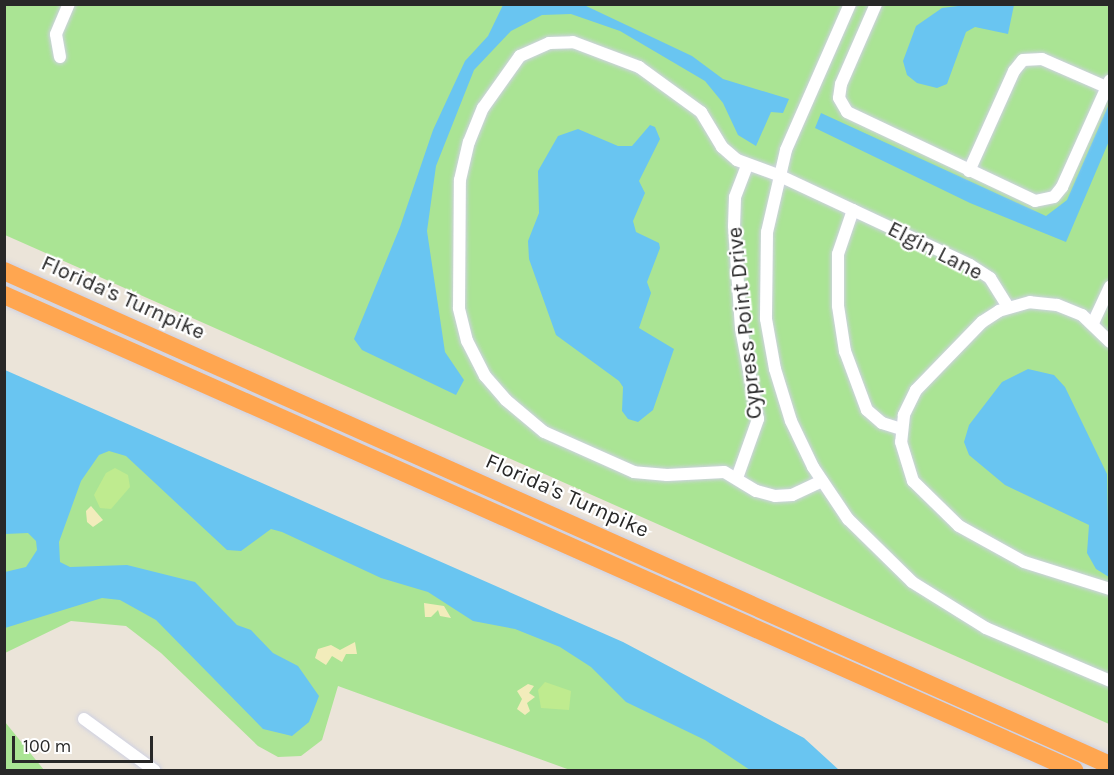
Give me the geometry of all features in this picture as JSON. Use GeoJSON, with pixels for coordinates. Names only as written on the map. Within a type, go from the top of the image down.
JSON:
{"type":"FeatureCollection","features":[{"type":"Feature","properties":{"kind":"highway","name":"Florida's Turnpike"},"geometry":{"type":"LineString","coordinates":[[4,271],[1110,765]]}},
{"type":"Feature","properties":{"kind":"highway","name":"Florida's Turnpike"},"geometry":{"type":"LineString","coordinates":[[4,295],[1074,771]]}},
{"type":"Feature","properties":{"kind":"street"},"geometry":{"type":"LineString","coordinates":[[60,57],[56,34],[69,4]]}},
{"type":"Feature","properties":{"kind":"street"},"geometry":{"type":"LineString","coordinates":[[850,4],[778,175],[765,251],[766,319],[782,394],[803,448],[822,481],[867,541],[935,599],[986,628],[1110,681]]}},
{"type":"Feature","properties":{"kind":"street"},"geometry":{"type":"LineString","coordinates":[[876,4],[841,84],[841,105],[853,116],[969,171],[1035,201],[1054,196],[1062,187],[1108,83],[1042,59],[1023,60],[1014,71],[969,171]]}},
{"type":"Feature","properties":{"kind":"street"},"geometry":{"type":"LineString","coordinates":[[778,175],[747,166],[722,147],[701,112],[663,82],[596,49],[557,42],[520,56],[496,87],[474,127],[460,180],[458,294],[463,328],[476,360],[506,400],[544,432],[634,472],[667,476],[716,471],[736,478],[756,491],[775,496],[792,495],[822,481]]}},
{"type":"Feature","properties":{"kind":"street","name":"Cypress Point Drive"},"geometry":{"type":"LineString","coordinates":[[736,478],[758,418],[741,328],[734,226],[735,197],[747,166]]}},
{"type":"Feature","properties":{"kind":"street","name":"Elgin Lane"},"geometry":{"type":"LineString","coordinates":[[778,175],[983,273],[1000,290],[1008,307]]}},
{"type":"Feature","properties":{"kind":"street"},"geometry":{"type":"LineString","coordinates":[[853,210],[838,254],[838,306],[845,351],[867,410],[882,423],[902,429]]}},
{"type":"Feature","properties":{"kind":"street"},"geometry":{"type":"LineString","coordinates":[[1093,323],[1110,286]]}},
{"type":"Feature","properties":{"kind":"street"},"geometry":{"type":"LineString","coordinates":[[1110,342],[1093,323],[1057,304],[1030,302],[1008,307],[982,322],[924,379],[909,402],[902,429],[903,456],[913,482],[952,521],[1024,562],[1110,589]]}},
{"type":"Feature","properties":{"kind":"street"},"geometry":{"type":"LineString","coordinates":[[84,719],[154,771]]}},
{"type":"Feature","properties":{"kind":"green space"},"geometry":{"type":"Polygon","coordinates":[[[5,5],[1109,5],[1109,724],[5,235],[5,5]]]}},
{"type":"Feature","properties":{"kind":"green space"},"geometry":{"type":"Polygon","coordinates":[[[77,430],[617,669],[765,770],[570,770],[338,686],[322,740],[301,756],[278,757],[258,746],[161,653],[126,626],[71,621],[5,653],[5,443],[77,430]]]}},
{"type":"Feature","properties":{"kind":"green space"},"geometry":{"type":"Polygon","coordinates":[[[115,468],[128,475],[130,487],[111,509],[100,508],[94,495],[106,473],[115,468]]]}},
{"type":"Feature","properties":{"kind":"green space"},"geometry":{"type":"Polygon","coordinates":[[[545,682],[571,691],[569,710],[541,708],[538,690],[545,682]]]}},
{"type":"Feature","properties":{"kind":"green space"},"geometry":{"type":"Polygon","coordinates":[[[5,722],[44,770],[5,770],[5,722]]]}},
{"type":"Feature","properties":{"kind":"sand"},"geometry":{"type":"Polygon","coordinates":[[[91,506],[103,520],[93,527],[87,522],[86,511],[91,506]]]}},
{"type":"Feature","properties":{"kind":"sand"},"geometry":{"type":"Polygon","coordinates":[[[424,603],[444,606],[451,618],[440,616],[438,610],[431,617],[425,617],[424,603]]]}},
{"type":"Feature","properties":{"kind":"sand"},"geometry":{"type":"Polygon","coordinates":[[[355,642],[357,654],[346,654],[342,662],[332,656],[326,665],[315,658],[318,649],[331,645],[340,650],[355,642]]]}},
{"type":"Feature","properties":{"kind":"sand"},"geometry":{"type":"Polygon","coordinates":[[[528,684],[534,686],[529,693],[535,697],[527,703],[530,711],[525,715],[517,709],[522,699],[517,691],[528,684]]]}},
{"type":"Feature","properties":{"kind":"water"},"geometry":{"type":"Polygon","coordinates":[[[503,5],[584,5],[692,56],[723,79],[789,99],[783,113],[771,112],[756,146],[738,135],[723,103],[705,81],[620,31],[571,14],[542,15],[511,31],[474,70],[436,166],[427,231],[445,352],[464,380],[456,395],[362,350],[354,339],[400,227],[433,130],[465,61],[488,36],[503,5]]]}},
{"type":"Feature","properties":{"kind":"water"},"geometry":{"type":"Polygon","coordinates":[[[966,5],[1014,5],[1008,34],[975,27],[966,32],[947,84],[937,88],[917,83],[907,75],[903,61],[916,26],[942,8],[966,5]]]}},
{"type":"Feature","properties":{"kind":"water"},"geometry":{"type":"Polygon","coordinates":[[[1109,104],[1109,141],[1066,242],[970,203],[815,128],[821,113],[1046,216],[1067,200],[1109,104]]]}},
{"type":"Feature","properties":{"kind":"water"},"geometry":{"type":"Polygon","coordinates":[[[650,125],[655,127],[660,139],[639,181],[645,193],[633,221],[636,232],[659,243],[660,248],[647,282],[651,293],[639,328],[674,349],[653,410],[638,422],[628,419],[622,411],[623,387],[619,381],[556,335],[529,259],[528,241],[539,213],[538,171],[558,136],[578,129],[618,146],[632,146],[650,125]]]}},
{"type":"Feature","properties":{"kind":"water"},"geometry":{"type":"Polygon","coordinates":[[[1028,369],[1054,375],[1065,387],[1107,474],[1109,577],[1096,569],[1087,553],[1089,525],[1005,485],[969,455],[964,442],[969,425],[1002,382],[1028,369]]]}},
{"type":"Feature","properties":{"kind":"water"},"geometry":{"type":"Polygon","coordinates":[[[5,370],[623,642],[804,738],[839,770],[750,770],[705,740],[626,702],[591,667],[560,647],[515,629],[473,621],[428,592],[381,578],[282,532],[271,529],[241,551],[227,550],[126,456],[109,451],[99,455],[81,481],[59,542],[60,562],[70,567],[127,565],[195,582],[237,625],[251,630],[273,653],[298,666],[319,696],[309,722],[292,736],[263,729],[156,620],[120,600],[102,598],[5,628],[5,572],[26,567],[37,550],[36,541],[28,533],[5,534],[5,370]]]}}]}
